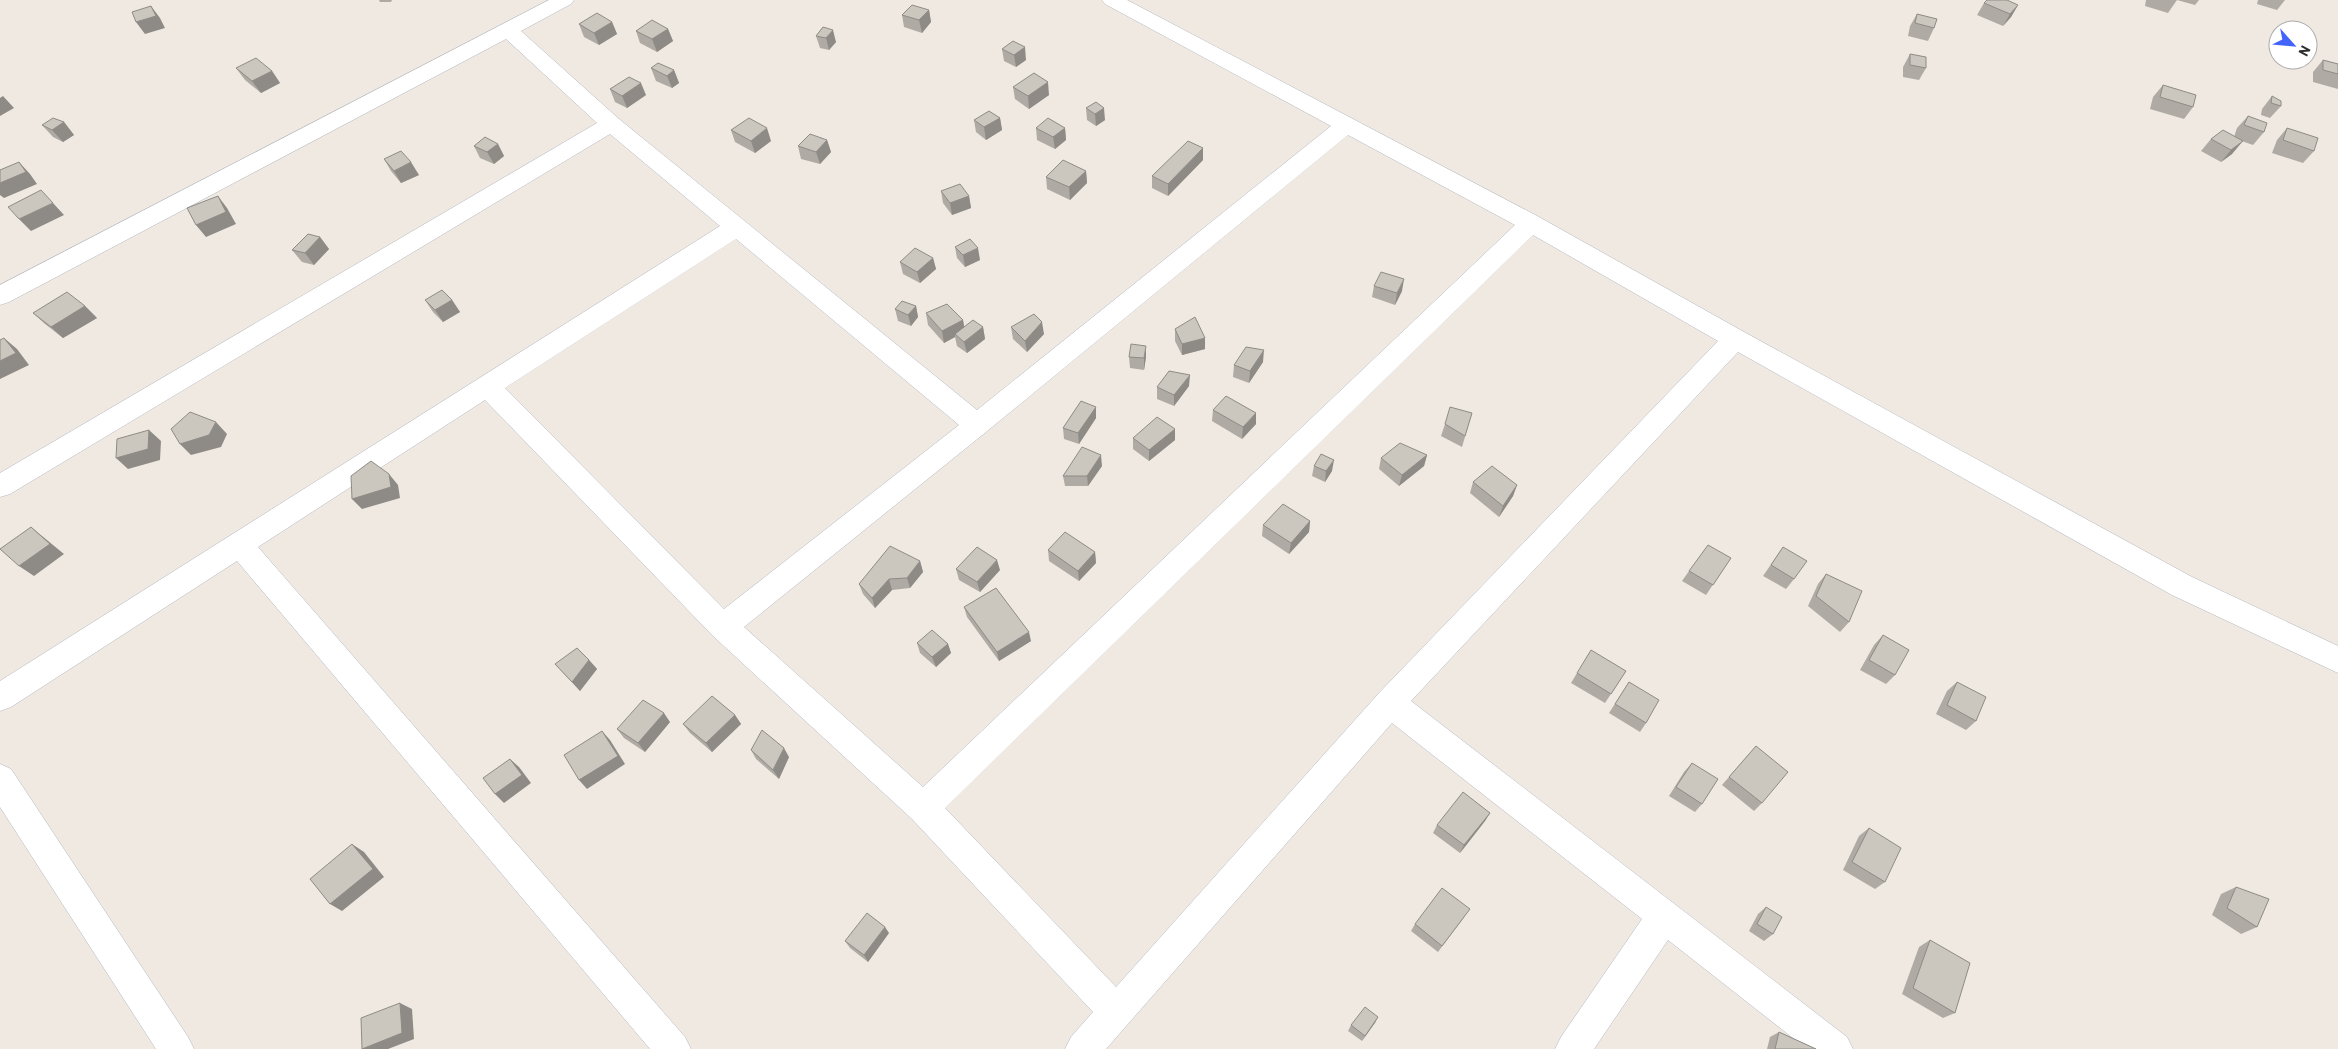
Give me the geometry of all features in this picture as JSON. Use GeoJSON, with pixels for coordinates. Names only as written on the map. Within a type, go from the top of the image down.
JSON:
{"type":"FeatureCollection","features":[{"type":"Feature","properties":{"kind":"street"},"geometry":{"type":"LineString","coordinates":[[0,296],[507,28],[564,0]]}},
{"type":"Feature","properties":{"kind":"street"},"geometry":{"type":"LineString","coordinates":[[1112,0],[1531,223],[1735,339],[2182,586],[2338,660]]}},
{"type":"Feature","properties":{"kind":"street"},"geometry":{"type":"LineString","coordinates":[[507,28],[611,124],[977,425]]}},
{"type":"Feature","properties":{"kind":"street"},"geometry":{"type":"LineString","coordinates":[[0,486],[611,124]]}},
{"type":"Feature","properties":{"kind":"street"},"geometry":{"type":"LineString","coordinates":[[723,627],[977,425],[1347,124]]}},
{"type":"Feature","properties":{"kind":"street"},"geometry":{"type":"LineString","coordinates":[[923,808],[1531,223]]}},
{"type":"Feature","properties":{"kind":"street"},"geometry":{"type":"LineString","coordinates":[[0,697],[737,227]]}},
{"type":"Feature","properties":{"kind":"street"},"geometry":{"type":"LineString","coordinates":[[1083,1049],[1390,703],[1735,339]]}},
{"type":"Feature","properties":{"kind":"street"},"geometry":{"type":"LineString","coordinates":[[488,386],[723,627],[923,808],[1116,1012]]}},
{"type":"Feature","properties":{"kind":"street"},"geometry":{"type":"LineString","coordinates":[[239,544],[673,1049]]}},
{"type":"Feature","properties":{"kind":"street"},"geometry":{"type":"LineString","coordinates":[[1390,703],[1835,1049]]}},
{"type":"Feature","properties":{"kind":"street"},"geometry":{"type":"LineString","coordinates":[[0,779],[176,1049]]}},
{"type":"Feature","properties":{"kind":"street"},"geometry":{"type":"LineString","coordinates":[[1573,1049],[1664,916]]}},
{"type":"Feature","properties":{"kind":"building"},"geometry":{"type":"Polygon","coordinates":[[[1987,0],[2007,0],[2018,5],[2010,14],[1984,3],[1987,0]]]}},
{"type":"Feature","properties":{"kind":"building"},"geometry":{"type":"Polygon","coordinates":[[[912,5],[929,10],[919,20],[902,15],[912,5]]]}},
{"type":"Feature","properties":{"kind":"building"},"geometry":{"type":"Polygon","coordinates":[[[151,6],[156,16],[136,22],[132,12],[151,6]]]}},
{"type":"Feature","properties":{"kind":"building"},"geometry":{"type":"Polygon","coordinates":[[[597,13],[612,22],[594,33],[579,24],[597,13]]]}},
{"type":"Feature","properties":{"kind":"building"},"geometry":{"type":"Polygon","coordinates":[[[1917,14],[1937,19],[1934,28],[1915,23],[1917,14]]]}},
{"type":"Feature","properties":{"kind":"building"},"geometry":{"type":"Polygon","coordinates":[[[652,20],[668,29],[652,39],[636,31],[652,20]]]}},
{"type":"Feature","properties":{"kind":"building"},"geometry":{"type":"Polygon","coordinates":[[[823,27],[833,30],[826,38],[816,36],[823,27]]]}},
{"type":"Feature","properties":{"kind":"building"},"geometry":{"type":"Polygon","coordinates":[[[1013,41],[1025,47],[1014,55],[1002,49],[1013,41]]]}},
{"type":"Feature","properties":{"kind":"building"},"geometry":{"type":"Polygon","coordinates":[[[1910,54],[1926,57],[1926,68],[1910,65],[1910,54]]]}},
{"type":"Feature","properties":{"kind":"building"},"geometry":{"type":"Polygon","coordinates":[[[256,58],[272,71],[252,81],[236,68],[256,58]]]}},
{"type":"Feature","properties":{"kind":"building"},"geometry":{"type":"Polygon","coordinates":[[[2323,60],[2338,64],[2338,74],[2323,70],[2323,60]]]}},
{"type":"Feature","properties":{"kind":"building"},"geometry":{"type":"Polygon","coordinates":[[[658,63],[674,70],[667,76],[651,68],[658,63]]]}},
{"type":"Feature","properties":{"kind":"building"},"geometry":{"type":"Polygon","coordinates":[[[1034,73],[1048,82],[1028,96],[1013,87],[1034,73]]]}},
{"type":"Feature","properties":{"kind":"building"},"geometry":{"type":"Polygon","coordinates":[[[629,77],[641,83],[622,96],[610,89],[629,77]]]}},
{"type":"Feature","properties":{"kind":"building"},"geometry":{"type":"Polygon","coordinates":[[[2163,85],[2196,95],[2193,107],[2160,97],[2163,85]]]}},
{"type":"Feature","properties":{"kind":"building"},"geometry":{"type":"Polygon","coordinates":[[[2272,96],[2281,101],[2281,106],[2271,103],[2272,96]]]}},
{"type":"Feature","properties":{"kind":"building"},"geometry":{"type":"Polygon","coordinates":[[[1096,102],[1104,108],[1095,114],[1086,108],[1096,102]]]}},
{"type":"Feature","properties":{"kind":"building"},"geometry":{"type":"Polygon","coordinates":[[[989,111],[1000,118],[984,127],[974,120],[989,111]]]}},
{"type":"Feature","properties":{"kind":"building"},"geometry":{"type":"Polygon","coordinates":[[[2248,116],[2267,123],[2264,132],[2244,125],[2248,116]]]}},
{"type":"Feature","properties":{"kind":"building"},"geometry":{"type":"Polygon","coordinates":[[[53,118],[64,122],[52,130],[42,125],[53,118]]]}},
{"type":"Feature","properties":{"kind":"building"},"geometry":{"type":"Polygon","coordinates":[[[749,118],[767,128],[751,141],[731,130],[749,118]]]}},
{"type":"Feature","properties":{"kind":"building"},"geometry":{"type":"Polygon","coordinates":[[[1048,118],[1065,128],[1053,137],[1036,128],[1048,118]]]}},
{"type":"Feature","properties":{"kind":"building"},"geometry":{"type":"Polygon","coordinates":[[[2287,128],[2318,138],[2314,151],[2283,140],[2287,128]]]}},
{"type":"Feature","properties":{"kind":"building"},"geometry":{"type":"Polygon","coordinates":[[[2223,130],[2243,141],[2231,150],[2211,139],[2223,130]]]}},
{"type":"Feature","properties":{"kind":"building"},"geometry":{"type":"Polygon","coordinates":[[[810,134],[827,140],[816,152],[798,146],[810,134]]]}},
{"type":"Feature","properties":{"kind":"building"},"geometry":{"type":"Polygon","coordinates":[[[485,137],[498,144],[487,152],[474,146],[485,137]]]}},
{"type":"Feature","properties":{"kind":"building"},"geometry":{"type":"Polygon","coordinates":[[[1188,141],[1203,148],[1168,184],[1152,176],[1188,141]]]}},
{"type":"Feature","properties":{"kind":"building"},"geometry":{"type":"Polygon","coordinates":[[[401,151],[411,162],[394,171],[384,159],[401,151]]]}},
{"type":"Feature","properties":{"kind":"building"},"geometry":{"type":"Polygon","coordinates":[[[1063,160],[1086,171],[1069,187],[1046,177],[1063,160]]]}},
{"type":"Feature","properties":{"kind":"building"},"geometry":{"type":"Polygon","coordinates":[[[19,162],[26,172],[0,183],[0,170],[19,162]]]}},
{"type":"Feature","properties":{"kind":"building"},"geometry":{"type":"Polygon","coordinates":[[[960,184],[969,196],[950,203],[941,191],[960,184]]]}},
{"type":"Feature","properties":{"kind":"building"},"geometry":{"type":"Polygon","coordinates":[[[41,190],[53,203],[19,219],[8,207],[41,190]]]}},
{"type":"Feature","properties":{"kind":"building"},"geometry":{"type":"Polygon","coordinates":[[[218,196],[226,212],[196,225],[187,208],[218,196]]]}},
{"type":"Feature","properties":{"kind":"building"},"geometry":{"type":"Polygon","coordinates":[[[308,234],[320,237],[305,253],[292,250],[308,234]]]}},
{"type":"Feature","properties":{"kind":"building"},"geometry":{"type":"Polygon","coordinates":[[[970,239],[978,248],[963,255],[955,247],[970,239]]]}},
{"type":"Feature","properties":{"kind":"building"},"geometry":{"type":"Polygon","coordinates":[[[915,248],[933,258],[917,272],[900,262],[915,248]]]}},
{"type":"Feature","properties":{"kind":"building"},"geometry":{"type":"Polygon","coordinates":[[[1381,272],[1404,279],[1397,293],[1374,286],[1381,272]]]}},
{"type":"Feature","properties":{"kind":"building"},"geometry":{"type":"Polygon","coordinates":[[[442,290],[452,300],[435,310],[425,300],[442,290]]]}},
{"type":"Feature","properties":{"kind":"building"},"geometry":{"type":"Polygon","coordinates":[[[67,292],[85,306],[51,327],[33,313],[67,292]]]}},
{"type":"Feature","properties":{"kind":"building"},"geometry":{"type":"Polygon","coordinates":[[[902,301],[916,306],[908,315],[895,309],[902,301]]]}},
{"type":"Feature","properties":{"kind":"building"},"geometry":{"type":"Polygon","coordinates":[[[947,304],[963,320],[942,331],[926,313],[947,304]]]}},
{"type":"Feature","properties":{"kind":"building"},"geometry":{"type":"Polygon","coordinates":[[[1034,314],[1042,322],[1025,341],[1011,327],[1034,314]]]}},
{"type":"Feature","properties":{"kind":"building"},"geometry":{"type":"Polygon","coordinates":[[[1195,317],[1205,338],[1182,344],[1175,329],[1195,317]]]}},
{"type":"Feature","properties":{"kind":"building"},"geometry":{"type":"Polygon","coordinates":[[[973,320],[983,327],[964,342],[955,334],[973,320]]]}},
{"type":"Feature","properties":{"kind":"building"},"geometry":{"type":"Polygon","coordinates":[[[4,338],[16,353],[0,361],[0,340],[4,338]]]}},
{"type":"Feature","properties":{"kind":"building"},"geometry":{"type":"Polygon","coordinates":[[[1131,344],[1146,346],[1144,358],[1129,357],[1131,344]]]}},
{"type":"Feature","properties":{"kind":"building"},"geometry":{"type":"Polygon","coordinates":[[[1246,347],[1264,350],[1250,371],[1234,365],[1246,347]]]}},
{"type":"Feature","properties":{"kind":"building"},"geometry":{"type":"Polygon","coordinates":[[[1169,371],[1190,375],[1174,395],[1157,387],[1169,371]]]}},
{"type":"Feature","properties":{"kind":"building"},"geometry":{"type":"Polygon","coordinates":[[[1226,396],[1256,413],[1243,427],[1213,410],[1226,396]]]}},
{"type":"Feature","properties":{"kind":"building"},"geometry":{"type":"Polygon","coordinates":[[[1081,401],[1096,407],[1078,433],[1063,428],[1081,401]]]}},
{"type":"Feature","properties":{"kind":"building"},"geometry":{"type":"Polygon","coordinates":[[[1450,407],[1472,413],[1465,436],[1445,424],[1450,407]]]}},
{"type":"Feature","properties":{"kind":"building"},"geometry":{"type":"Polygon","coordinates":[[[190,412],[216,422],[209,435],[180,444],[171,429],[190,412]]]}},
{"type":"Feature","properties":{"kind":"building"},"geometry":{"type":"Polygon","coordinates":[[[1157,417],[1175,429],[1149,450],[1133,438],[1157,417]]]}},
{"type":"Feature","properties":{"kind":"building"},"geometry":{"type":"Polygon","coordinates":[[[149,430],[148,449],[116,458],[117,439],[149,430]]]}},
{"type":"Feature","properties":{"kind":"building"},"geometry":{"type":"Polygon","coordinates":[[[1400,443],[1427,455],[1402,475],[1381,458],[1400,443]]]}},
{"type":"Feature","properties":{"kind":"building"},"geometry":{"type":"Polygon","coordinates":[[[1082,447],[1101,455],[1087,476],[1063,476],[1082,447]]]}},
{"type":"Feature","properties":{"kind":"building"},"geometry":{"type":"Polygon","coordinates":[[[1321,454],[1334,460],[1326,471],[1314,466],[1321,454]]]}},
{"type":"Feature","properties":{"kind":"building"},"geometry":{"type":"Polygon","coordinates":[[[371,461],[389,474],[391,487],[352,499],[351,476],[371,461]]]}},
{"type":"Feature","properties":{"kind":"building"},"geometry":{"type":"Polygon","coordinates":[[[1492,466],[1517,485],[1503,506],[1473,482],[1492,466]]]}},
{"type":"Feature","properties":{"kind":"building"},"geometry":{"type":"Polygon","coordinates":[[[1283,504],[1310,521],[1291,543],[1263,525],[1283,504]]]}},
{"type":"Feature","properties":{"kind":"building"},"geometry":{"type":"Polygon","coordinates":[[[31,527],[50,544],[19,566],[0,549],[31,527]]]}},
{"type":"Feature","properties":{"kind":"building"},"geometry":{"type":"Polygon","coordinates":[[[1065,532],[1095,552],[1078,571],[1048,550],[1065,532]]]}},
{"type":"Feature","properties":{"kind":"building"},"geometry":{"type":"Polygon","coordinates":[[[1708,545],[1731,558],[1713,585],[1689,571],[1708,545]]]}},
{"type":"Feature","properties":{"kind":"building"},"geometry":{"type":"Polygon","coordinates":[[[890,546],[920,561],[907,578],[889,579],[872,598],[859,584],[890,546]]]}},
{"type":"Feature","properties":{"kind":"building"},"geometry":{"type":"Polygon","coordinates":[[[977,547],[997,560],[977,582],[956,569],[977,547]]]}},
{"type":"Feature","properties":{"kind":"building"},"geometry":{"type":"Polygon","coordinates":[[[1783,547],[1807,561],[1794,579],[1771,565],[1783,547]]]}},
{"type":"Feature","properties":{"kind":"building"},"geometry":{"type":"Polygon","coordinates":[[[1826,574],[1862,591],[1849,622],[1816,596],[1826,574]]]}},
{"type":"Feature","properties":{"kind":"building"},"geometry":{"type":"Polygon","coordinates":[[[996,588],[1029,632],[997,652],[964,607],[996,588]]]}},
{"type":"Feature","properties":{"kind":"building"},"geometry":{"type":"Polygon","coordinates":[[[932,630],[948,644],[932,657],[917,643],[932,630]]]}},
{"type":"Feature","properties":{"kind":"building"},"geometry":{"type":"Polygon","coordinates":[[[1883,635],[1909,650],[1895,675],[1869,660],[1883,635]]]}},
{"type":"Feature","properties":{"kind":"building"},"geometry":{"type":"Polygon","coordinates":[[[577,648],[589,660],[572,682],[555,664],[577,648]]]}},
{"type":"Feature","properties":{"kind":"building"},"geometry":{"type":"Polygon","coordinates":[[[1591,650],[1626,671],[1611,694],[1577,673],[1591,650]]]}},
{"type":"Feature","properties":{"kind":"building"},"geometry":{"type":"Polygon","coordinates":[[[1629,682],[1659,700],[1646,723],[1615,704],[1629,682]]]}},
{"type":"Feature","properties":{"kind":"building"},"geometry":{"type":"Polygon","coordinates":[[[1957,682],[1986,697],[1976,721],[1947,705],[1957,682]]]}},
{"type":"Feature","properties":{"kind":"building"},"geometry":{"type":"Polygon","coordinates":[[[712,696],[735,715],[706,743],[683,724],[712,696]]]}},
{"type":"Feature","properties":{"kind":"building"},"geometry":{"type":"Polygon","coordinates":[[[643,700],[664,713],[638,743],[617,729],[643,700]]]}},
{"type":"Feature","properties":{"kind":"building"},"geometry":{"type":"Polygon","coordinates":[[[762,730],[784,748],[773,770],[751,750],[762,730]]]}},
{"type":"Feature","properties":{"kind":"building"},"geometry":{"type":"Polygon","coordinates":[[[602,731],[618,756],[579,780],[564,755],[602,731]]]}},
{"type":"Feature","properties":{"kind":"building"},"geometry":{"type":"Polygon","coordinates":[[[1756,746],[1788,772],[1762,803],[1729,777],[1756,746]]]}},
{"type":"Feature","properties":{"kind":"building"},"geometry":{"type":"Polygon","coordinates":[[[510,759],[522,775],[495,794],[483,778],[510,759]]]}},
{"type":"Feature","properties":{"kind":"building"},"geometry":{"type":"Polygon","coordinates":[[[1692,763],[1718,779],[1702,804],[1676,787],[1692,763]]]}},
{"type":"Feature","properties":{"kind":"building"},"geometry":{"type":"Polygon","coordinates":[[[1463,792],[1490,813],[1464,845],[1437,825],[1463,792]]]}},
{"type":"Feature","properties":{"kind":"building"},"geometry":{"type":"Polygon","coordinates":[[[1869,828],[1901,848],[1885,882],[1852,862],[1869,828]]]}},
{"type":"Feature","properties":{"kind":"building"},"geometry":{"type":"Polygon","coordinates":[[[352,844],[373,869],[330,904],[310,879],[352,844]]]}},
{"type":"Feature","properties":{"kind":"building"},"geometry":{"type":"Polygon","coordinates":[[[2236,887],[2269,899],[2257,927],[2227,908],[2236,887]]]}},
{"type":"Feature","properties":{"kind":"building"},"geometry":{"type":"Polygon","coordinates":[[[1442,888],[1470,909],[1442,946],[1415,924],[1442,888]]]}},
{"type":"Feature","properties":{"kind":"building"},"geometry":{"type":"Polygon","coordinates":[[[1766,907],[1782,917],[1773,934],[1757,924],[1766,907]]]}},
{"type":"Feature","properties":{"kind":"building"},"geometry":{"type":"Polygon","coordinates":[[[867,913],[885,927],[864,955],[845,941],[867,913]]]}},
{"type":"Feature","properties":{"kind":"building"},"geometry":{"type":"Polygon","coordinates":[[[1930,940],[1970,963],[1955,1013],[1913,988],[1930,940]]]}},
{"type":"Feature","properties":{"kind":"building"},"geometry":{"type":"Polygon","coordinates":[[[400,1003],[402,1033],[362,1049],[361,1018],[400,1003]]]}},
{"type":"Feature","properties":{"kind":"building"},"geometry":{"type":"Polygon","coordinates":[[[1365,1007],[1378,1017],[1365,1036],[1351,1025],[1365,1007]]]}},
{"type":"Feature","properties":{"kind":"building"},"geometry":{"type":"Polygon","coordinates":[[[1779,1032],[1816,1049],[1775,1049],[1779,1032]]]}}]}
